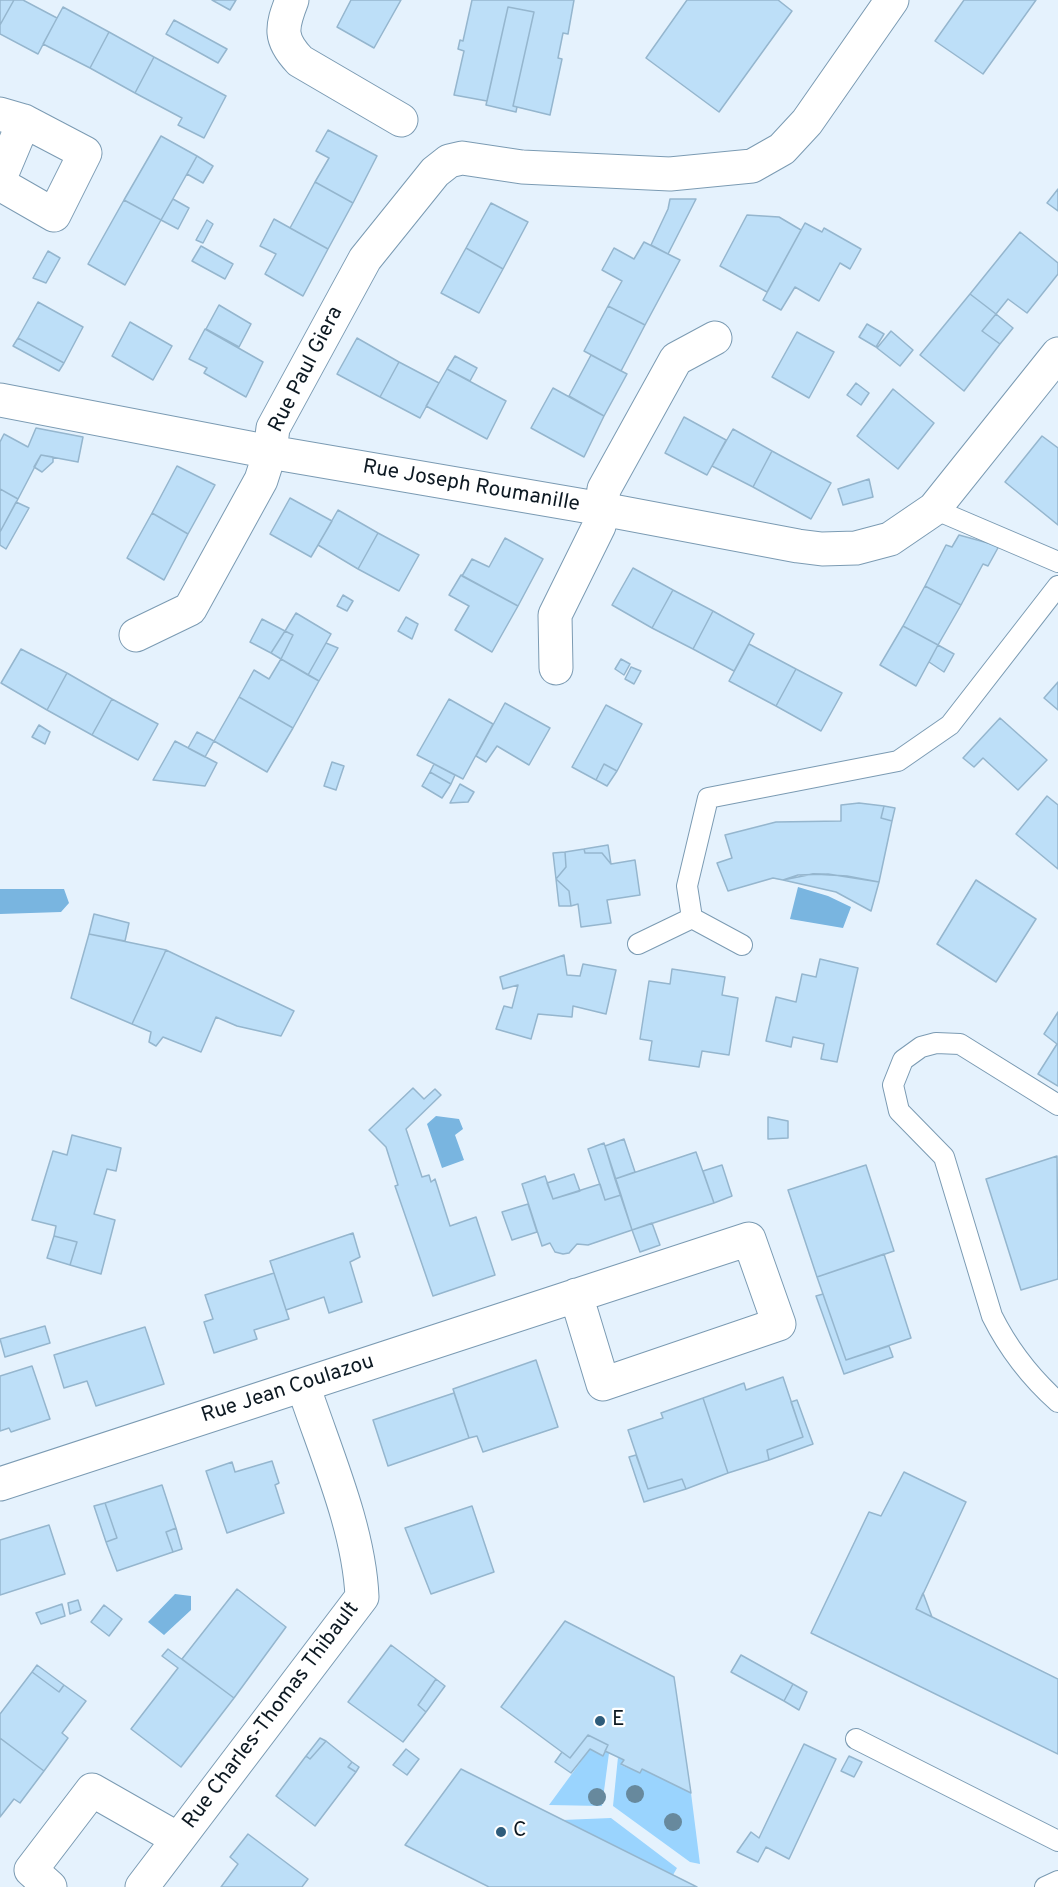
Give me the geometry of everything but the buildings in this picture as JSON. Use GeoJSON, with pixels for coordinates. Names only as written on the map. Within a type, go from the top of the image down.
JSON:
{"type":"FeatureCollection","features":[{"type":"Feature","properties":{"kind":"street"},"geometry":{"type":"LineString","coordinates":[[292,0],[282,25],[289,49],[300,61],[400,120]]}},
{"type":"Feature","properties":{"kind":"street","name":"Rue Paul Giera"},"geometry":{"type":"LineString","coordinates":[[136,635],[190,609],[261,480],[270,453],[273,428],[365,259],[435,172],[449,161],[462,158],[522,167],[670,174],[752,166],[782,149],[807,122],[892,0]]}},
{"type":"Feature","properties":{"kind":"street"},"geometry":{"type":"LineString","coordinates":[[0,178],[12,118],[85,153],[54,216],[0,184]]}},
{"type":"Feature","properties":{"kind":"street"},"geometry":{"type":"LineString","coordinates":[[556,668],[555,615],[599,526],[604,489],[676,359],[715,338]]}},
{"type":"Feature","properties":{"kind":"street","name":"Rue Joseph Roumanille"},"geometry":{"type":"LineString","coordinates":[[0,400],[270,453],[822,549],[856,548],[890,539],[934,509],[1058,354]]}},
{"type":"Feature","properties":{"kind":"street","name":"Rue Jean Coulazou"},"geometry":{"type":"LineString","coordinates":[[0,1484],[303,1384],[576,1295],[749,1239],[779,1324],[603,1384],[576,1295]]}},
{"type":"Feature","properties":{"kind":"street","name":"Rue Charles-Thomas Thibault"},"geometry":{"type":"LineString","coordinates":[[142,1887],[362,1597],[361,1567],[350,1525],[303,1384]]}},
{"type":"Feature","properties":{"kind":"street","name":"Rue Charles-Thomas Thibault"},"geometry":{"type":"LineString","coordinates":[[50,1887],[31,1870],[92,1790],[178,1839]]}},
{"type":"Feature","properties":{"kind":"lane"},"geometry":{"type":"LineString","coordinates":[[934,509],[1058,562]]}},
{"type":"Feature","properties":{"kind":"lane"},"geometry":{"type":"LineString","coordinates":[[692,918],[687,886],[708,798],[898,761],[950,725],[1058,586]]}},
{"type":"Feature","properties":{"kind":"lane"},"geometry":{"type":"LineString","coordinates":[[638,944],[692,918]]}},
{"type":"Feature","properties":{"kind":"lane"},"geometry":{"type":"LineString","coordinates":[[692,918],[742,945]]}},
{"type":"Feature","properties":{"kind":"lane"},"geometry":{"type":"LineString","coordinates":[[1058,1105],[960,1044],[936,1043],[921,1047],[903,1060],[893,1085],[899,1111],[944,1157],[992,1316],[1003,1339],[1032,1378],[1058,1402]]}},
{"type":"Feature","properties":{"kind":"lane"},"geometry":{"type":"LineString","coordinates":[[856,1739],[1058,1841]]}},
{"type":"Feature","properties":{"kind":"lane"},"geometry":{"type":"LineString","coordinates":[[1045,1887],[1058,1881]]}},
{"type":"Feature","properties":{"kind":"shaded area"},"geometry":{"type":"Polygon","coordinates":[[[798,887],[828,896],[851,907],[843,928],[790,919],[798,887]]]}},
{"type":"Feature","properties":{"kind":"shaded area"},"geometry":{"type":"Polygon","coordinates":[[[0,889],[64,889],[69,903],[61,912],[0,914],[0,889]]]}},
{"type":"Feature","properties":{"kind":"shaded area"},"geometry":{"type":"Polygon","coordinates":[[[436,1116],[459,1119],[463,1129],[455,1135],[464,1160],[442,1168],[427,1124],[436,1116]]]}},
{"type":"Feature","properties":{"kind":"shaded area"},"geometry":{"type":"Polygon","coordinates":[[[175,1594],[191,1596],[191,1610],[164,1635],[148,1622],[175,1594]]]}},
{"type":"Feature","properties":{"kind":"shaded area"},"geometry":{"type":"Polygon","coordinates":[[[590,1749],[603,1756],[605,1751],[609,1753],[602,1806],[549,1805],[590,1749]]]}},
{"type":"Feature","properties":{"kind":"shaded area"},"geometry":{"type":"Polygon","coordinates":[[[618,1757],[624,1760],[621,1765],[640,1773],[642,1769],[691,1793],[700,1864],[690,1862],[613,1806],[618,1757]]]}},
{"type":"Feature","properties":{"kind":"shaded area"},"geometry":{"type":"Polygon","coordinates":[[[611,1818],[677,1868],[673,1875],[562,1820],[611,1818]]]}},
{"type":"Feature","properties":{"kind":"place","name":"E"},"geometry":{"type":"Point","coordinates":[600,1721]}},
{"type":"Feature","properties":{"kind":"place","name":"C"},"geometry":{"type":"Point","coordinates":[501,1832]}}]}
